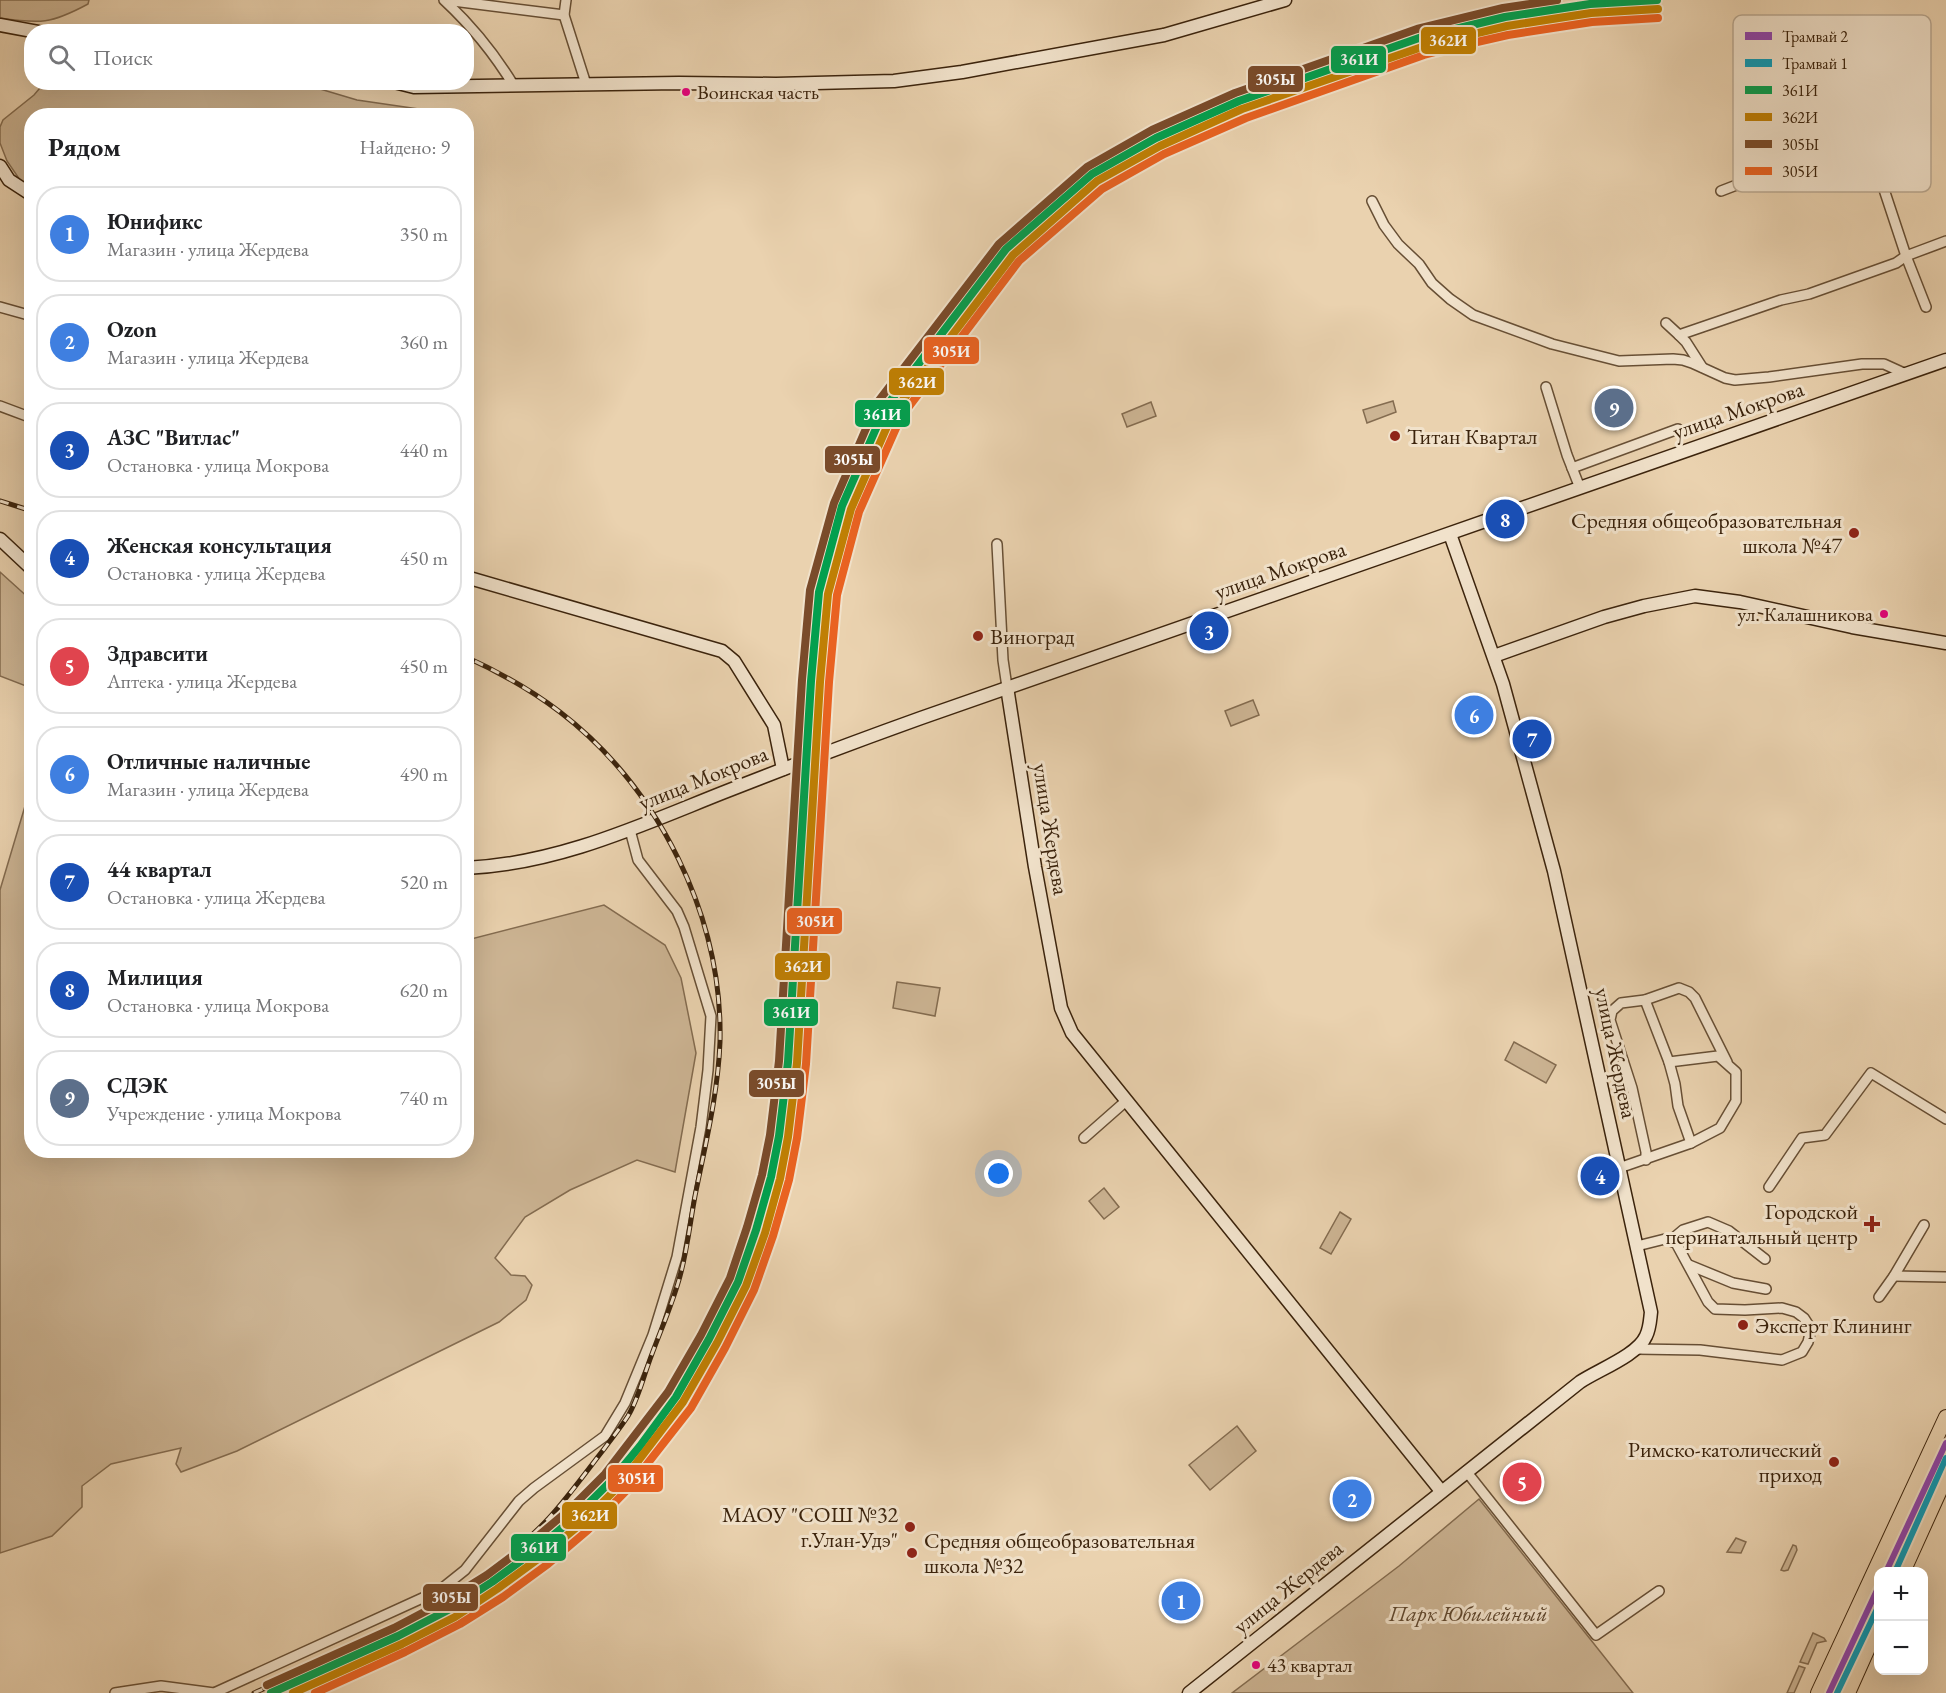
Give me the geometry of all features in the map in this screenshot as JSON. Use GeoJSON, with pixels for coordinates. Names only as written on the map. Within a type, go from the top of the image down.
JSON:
{"type":"FeatureCollection","features":[{"type":"Feature","properties":{"kind":"main road"},"geometry":{"type":"LineString","coordinates":[[474,86],[894,81],[962,72],[1164,35],[1285,0]]}},
{"type":"Feature","properties":{"kind":"main road"},"geometry":{"type":"LineString","coordinates":[[0,26],[24,30]]}},
{"type":"Feature","properties":{"kind":"main road"},"geometry":{"type":"LineString","coordinates":[[0,166],[9,180],[24,190]]}},
{"type":"Feature","properties":{"kind":"main road","name":"улица Мокрова"},"geometry":{"type":"LineString","coordinates":[[474,867],[576,850],[783,769],[1007,687],[1946,360]]}},
{"type":"Feature","properties":{"kind":"main road","name":"улица Жердева"},"geometry":{"type":"LineString","coordinates":[[1189,1693],[1580,1382],[1636,1349],[1646,1338],[1651,1312],[1554,871],[1528,770],[1494,656],[1450,534]]}},
{"type":"Feature","properties":{"kind":"main road"},"geometry":{"type":"LineString","coordinates":[[0,539],[24,562]]}},
{"type":"Feature","properties":{"kind":"main road"},"geometry":{"type":"LineString","coordinates":[[474,579],[722,651],[734,662],[774,725],[783,769]]}},
{"type":"Feature","properties":{"kind":"main road"},"geometry":{"type":"LineString","coordinates":[[1494,656],[1604,617],[1695,596],[1740,602],[1852,627],[1946,643]]}},
{"type":"Feature","properties":{"kind":"main road","name":"улица Жердева"},"geometry":{"type":"LineString","coordinates":[[1007,687],[1035,867],[1061,1008],[1072,1033],[1441,1491]]}},
{"type":"Feature","properties":{"kind":"main road"},"geometry":{"type":"LineString","coordinates":[[1818,1693],[1946,1418]]}},
{"type":"Feature","properties":{"kind":"main road"},"geometry":{"type":"LineString","coordinates":[[1905,1567],[1946,1477]]}},
{"type":"Feature","properties":{"kind":"main road"},"geometry":{"type":"LineString","coordinates":[[1848,1693],[1874,1635]]}},
{"type":"Feature","properties":{"kind":"street"},"geometry":{"type":"LineString","coordinates":[[445,0],[564,15]]}},
{"type":"Feature","properties":{"kind":"street"},"geometry":{"type":"LineString","coordinates":[[445,0],[469,24]]}},
{"type":"Feature","properties":{"kind":"street"},"geometry":{"type":"LineString","coordinates":[[566,0],[564,15],[586,84]]}},
{"type":"Feature","properties":{"kind":"street"},"geometry":{"type":"LineString","coordinates":[[474,30],[497,57],[514,86]]}},
{"type":"Feature","properties":{"kind":"street"},"geometry":{"type":"LineString","coordinates":[[1721,191],[1733,186]]}},
{"type":"Feature","properties":{"kind":"street"},"geometry":{"type":"LineString","coordinates":[[1885,192],[1926,307]]}},
{"type":"Feature","properties":{"kind":"street"},"geometry":{"type":"LineString","coordinates":[[1372,201],[1384,225],[1398,244],[1419,264],[1432,283],[1450,299],[1473,315],[1552,344],[1605,358],[1635,361],[1673,359],[1692,363],[1725,378],[1735,380],[1862,364],[1884,364],[1906,374]]}},
{"type":"Feature","properties":{"kind":"street"},"geometry":{"type":"LineString","coordinates":[[1679,335],[1781,300],[1809,294],[1896,263],[1906,256],[1946,241]]}},
{"type":"Feature","properties":{"kind":"street"},"geometry":{"type":"LineString","coordinates":[[0,307],[24,314]]}},
{"type":"Feature","properties":{"kind":"street"},"geometry":{"type":"LineString","coordinates":[[1666,323],[1686,342],[1702,367]]}},
{"type":"Feature","properties":{"kind":"street"},"geometry":{"type":"LineString","coordinates":[[1546,387],[1580,488]]}},
{"type":"Feature","properties":{"kind":"street"},"geometry":{"type":"LineString","coordinates":[[0,406],[24,415]]}},
{"type":"Feature","properties":{"kind":"street"},"geometry":{"type":"LineString","coordinates":[[1572,468],[1678,429]]}},
{"type":"Feature","properties":{"kind":"street","name":"улица Жердева"},"geometry":{"type":"LineString","coordinates":[[997,544],[1003,660],[1007,687]]}},
{"type":"Feature","properties":{"kind":"street"},"geometry":{"type":"LineString","coordinates":[[115,1693],[161,1686],[214,1693],[440,1590],[465,1570],[519,1501],[605,1436],[618,1418],[653,1335],[677,1257],[701,1127],[708,1070],[711,1016],[684,927],[677,911],[638,860],[630,830]]}},
{"type":"Feature","properties":{"kind":"street"},"geometry":{"type":"LineString","coordinates":[[1646,1160],[1632,1088],[1610,1020],[1612,1011],[1621,1003],[1645,1000],[1679,988],[1689,992],[1699,1006],[1727,1062]]}},
{"type":"Feature","properties":{"kind":"street"},"geometry":{"type":"LineString","coordinates":[[1645,1000],[1669,1062],[1676,1084],[1678,1106],[1691,1143]]}},
{"type":"Feature","properties":{"kind":"street"},"geometry":{"type":"LineString","coordinates":[[1619,1168],[1691,1143],[1719,1128],[1736,1101],[1736,1072],[1718,1056],[1669,1062]]}},
{"type":"Feature","properties":{"kind":"street"},"geometry":{"type":"LineString","coordinates":[[1769,1187],[1802,1138],[1825,1136],[1871,1073],[1946,1119]]}},
{"type":"Feature","properties":{"kind":"street"},"geometry":{"type":"LineString","coordinates":[[1084,1138],[1126,1101]]}},
{"type":"Feature","properties":{"kind":"street"},"geometry":{"type":"LineString","coordinates":[[1670,1241],[1683,1230],[1708,1222],[1729,1231],[1766,1259]]}},
{"type":"Feature","properties":{"kind":"street"},"geometry":{"type":"LineString","coordinates":[[1879,1297],[1924,1225]]}},
{"type":"Feature","properties":{"kind":"street"},"geometry":{"type":"LineString","coordinates":[[1636,1349],[1700,1350],[1782,1360],[1802,1352],[1808,1342],[1811,1329],[1804,1318],[1796,1312],[1782,1308],[1715,1309],[1707,1302],[1676,1243],[1665,1239],[1637,1246]]}},
{"type":"Feature","properties":{"kind":"street"},"geometry":{"type":"LineString","coordinates":[[1689,1265],[1733,1283],[1766,1289]]}},
{"type":"Feature","properties":{"kind":"street"},"geometry":{"type":"LineString","coordinates":[[1894,1276],[1946,1277]]}},
{"type":"Feature","properties":{"kind":"street"},"geometry":{"type":"LineString","coordinates":[[1466,1471],[1596,1635],[1659,1591]]}},
{"type":"Feature","properties":{"kind":"green space"},"geometry":{"type":"Polygon","coordinates":[[[0,0],[89,0],[88,4],[54,19],[25,21],[0,18],[0,0]]]}},
{"type":"Feature","properties":{"kind":"green space"},"geometry":{"type":"Polygon","coordinates":[[[38,90],[323,90],[357,100],[412,108],[24,108],[24,184],[7,161],[0,143],[0,127],[3,120],[38,90]]]}},
{"type":"Feature","properties":{"kind":"green space"},"geometry":{"type":"Polygon","coordinates":[[[1393,401],[1396,412],[1367,423],[1363,410],[1393,401]]]}},
{"type":"Feature","properties":{"kind":"green space"},"geometry":{"type":"Polygon","coordinates":[[[1151,402],[1156,416],[1127,427],[1122,414],[1151,402]]]}},
{"type":"Feature","properties":{"kind":"green space"},"geometry":{"type":"Polygon","coordinates":[[[0,572],[24,594],[24,685],[0,676],[0,572]]]}},
{"type":"Feature","properties":{"kind":"green space"},"geometry":{"type":"Polygon","coordinates":[[[1253,700],[1259,715],[1231,726],[1225,711],[1253,700]]]}},
{"type":"Feature","properties":{"kind":"green space"},"geometry":{"type":"Polygon","coordinates":[[[24,809],[24,1158],[474,1158],[474,938],[604,905],[665,945],[681,978],[696,1053],[675,1172],[637,1160],[570,1190],[525,1217],[495,1258],[511,1275],[525,1276],[532,1285],[526,1300],[499,1322],[237,1451],[181,1472],[176,1464],[181,1448],[111,1464],[82,1486],[82,1507],[52,1536],[0,1553],[0,890],[24,809]]]}},
{"type":"Feature","properties":{"kind":"green space"},"geometry":{"type":"Polygon","coordinates":[[[897,982],[940,988],[935,1016],[893,1008],[897,982]]]}},
{"type":"Feature","properties":{"kind":"green space"},"geometry":{"type":"Polygon","coordinates":[[[1514,1042],[1556,1065],[1546,1083],[1505,1060],[1514,1042]]]}},
{"type":"Feature","properties":{"kind":"green space"},"geometry":{"type":"Polygon","coordinates":[[[1104,1188],[1119,1207],[1104,1219],[1089,1201],[1104,1188]]]}},
{"type":"Feature","properties":{"kind":"green space"},"geometry":{"type":"Polygon","coordinates":[[[1340,1212],[1351,1219],[1331,1254],[1320,1248],[1340,1212]]]}},
{"type":"Feature","properties":{"kind":"green space"},"geometry":{"type":"Polygon","coordinates":[[[1237,1426],[1256,1451],[1210,1490],[1189,1465],[1237,1426]]]}},
{"type":"Feature","properties":{"kind":"green space","name":"Парк Юбилейный"},"geometry":{"type":"Polygon","coordinates":[[[1479,1499],[1633,1693],[1232,1693],[1399,1566],[1479,1499]]]}},
{"type":"Feature","properties":{"kind":"green space"},"geometry":{"type":"Polygon","coordinates":[[[1736,1538],[1746,1542],[1741,1553],[1727,1552],[1736,1538]]]}},
{"type":"Feature","properties":{"kind":"green space"},"geometry":{"type":"Polygon","coordinates":[[[1793,1545],[1797,1550],[1788,1570],[1781,1570],[1793,1545]]]}},
{"type":"Feature","properties":{"kind":"green space"},"geometry":{"type":"Polygon","coordinates":[[[1813,1633],[1826,1641],[1817,1643],[1808,1664],[1800,1662],[1813,1633]]]}},
{"type":"Feature","properties":{"kind":"green space"},"geometry":{"type":"Polygon","coordinates":[[[1799,1666],[1805,1668],[1794,1693],[1787,1693],[1799,1666]]]}},
{"type":"Feature","properties":{"kind":"railway"},"geometry":{"type":"LineString","coordinates":[[0,501],[24,508]]}},
{"type":"Feature","properties":{"kind":"railway"},"geometry":{"type":"LineString","coordinates":[[254,1693],[373,1640],[447,1600],[483,1576],[549,1518],[604,1449],[631,1410],[673,1298],[685,1257],[714,1100],[720,1042],[718,995],[710,948],[697,903],[678,859],[655,817],[627,778],[595,743],[538,696],[474,661]]}},
{"type":"Feature","properties":{"kind":"tram line","name":"2"},"geometry":{"type":"LineString","coordinates":[[1888,1567],[1946,1443]]}},
{"type":"Feature","properties":{"kind":"tram line","name":"1"},"geometry":{"type":"LineString","coordinates":[[1897,1567],[1946,1458]]}},
{"type":"Feature","properties":{"kind":"tram line","name":"2"},"geometry":{"type":"LineString","coordinates":[[1829,1693],[1874,1597]]}},
{"type":"Feature","properties":{"kind":"tram line","name":"1"},"geometry":{"type":"LineString","coordinates":[[1837,1693],[1874,1615]]}},
{"type":"Feature","properties":{"kind":"transit line","name":"305Ы"},"geometry":{"type":"LineString","coordinates":[[267,1685],[394,1628],[445,1601],[487,1575],[570,1509],[605,1474],[668,1392],[730,1278],[762,1175],[770,1135],[779,1061],[802,680],[810,590],[834,503],[877,403],[999,244],[1087,167],[1152,130],[1235,93],[1417,29],[1503,8],[1557,0]]}},
{"type":"Feature","properties":{"kind":"transit line","name":"361И"},"geometry":{"type":"LineString","coordinates":[[271,1693],[398,1636],[450,1609],[537,1549],[576,1516],[612,1480],[640,1446],[676,1397],[709,1339],[738,1282],[756,1230],[771,1177],[779,1136],[788,1062],[811,681],[819,592],[842,506],[885,408],[1006,249],[1092,174],[1156,138],[1239,101],[1419,38],[1451,30],[1505,17],[1590,4],[1657,0]]}},
{"type":"Feature","properties":{"kind":"transit line","name":"362И"},"geometry":{"type":"LineString","coordinates":[[293,1693],[402,1644],[455,1617],[542,1556],[582,1523],[619,1486],[683,1402],[746,1286],[765,1233],[780,1179],[788,1137],[797,1063],[820,682],[828,594],[851,509],[893,413],[1013,255],[1097,181],[1160,146],[1242,109],[1422,47],[1507,26],[1591,13],[1658,9]]}},
{"type":"Feature","properties":{"kind":"transit line","name":"305И"},"geometry":{"type":"LineString","coordinates":[[315,1693],[460,1624],[503,1597],[548,1564],[588,1530],[626,1491],[691,1408],[754,1290],[789,1180],[797,1138],[806,1064],[829,682],[837,595],[859,512],[901,417],[1019,261],[1102,189],[1164,154],[1246,118],[1424,55],[1455,47],[1508,35],[1592,22],[1658,18]]}},
{"type":"Feature","properties":{"kind":"place","name":"Воинская часть"},"geometry":{"type":"Point","coordinates":[686,92]}},
{"type":"Feature","properties":{"kind":"place","name":"СДЭК"},"geometry":{"type":"Point","coordinates":[1614,408]}},
{"type":"Feature","properties":{"kind":"place","name":"Титан Квартал"},"geometry":{"type":"Point","coordinates":[1395,436]}},
{"type":"Feature","properties":{"kind":"place","name":"Милиция"},"geometry":{"type":"Point","coordinates":[1505,519]}},
{"type":"Feature","properties":{"kind":"place","name":"Средняя общеобразовательная школа №47"},"geometry":{"type":"Point","coordinates":[1854,533]}},
{"type":"Feature","properties":{"kind":"place","name":"ул. Калашникова"},"geometry":{"type":"Point","coordinates":[1884,614]}},
{"type":"Feature","properties":{"kind":"place","name":"АЗС \"Витлас\""},"geometry":{"type":"Point","coordinates":[1209,631]}},
{"type":"Feature","properties":{"kind":"place","name":"Виноград"},"geometry":{"type":"Point","coordinates":[978,636]}},
{"type":"Feature","properties":{"kind":"place","name":"Отличные наличные"},"geometry":{"type":"Point","coordinates":[1474,715]}},
{"type":"Feature","properties":{"kind":"place","name":"44 квартал"},"geometry":{"type":"Point","coordinates":[1532,739]}},
{"type":"Feature","properties":{"kind":"place","name":"Женская консультация"},"geometry":{"type":"Point","coordinates":[1600,1176]}},
{"type":"Feature","properties":{"kind":"place","name":"Городской перинатальный центр"},"geometry":{"type":"Point","coordinates":[1872,1224]}},
{"type":"Feature","properties":{"kind":"place","name":"Эксперт Клининг"},"geometry":{"type":"Point","coordinates":[1743,1325]}},
{"type":"Feature","properties":{"kind":"place","name":"Римско-католический приход"},"geometry":{"type":"Point","coordinates":[1834,1462]}},
{"type":"Feature","properties":{"kind":"place","name":"Здравсити"},"geometry":{"type":"Point","coordinates":[1522,1482]}},
{"type":"Feature","properties":{"kind":"place","name":"Ozon"},"geometry":{"type":"Point","coordinates":[1352,1499]}},
{"type":"Feature","properties":{"kind":"place","name":"МАОУ \"СОШ №32 г.Улан-Удэ\""},"geometry":{"type":"Point","coordinates":[910,1527]}},
{"type":"Feature","properties":{"kind":"place","name":"Средняя общеобразовательная школа №32"},"geometry":{"type":"Point","coordinates":[912,1553]}},
{"type":"Feature","properties":{"kind":"place","name":"Юнификс"},"geometry":{"type":"Point","coordinates":[1181,1601]}},
{"type":"Feature","properties":{"kind":"place","name":"43 квартал"},"geometry":{"type":"Point","coordinates":[1256,1665]}}]}
